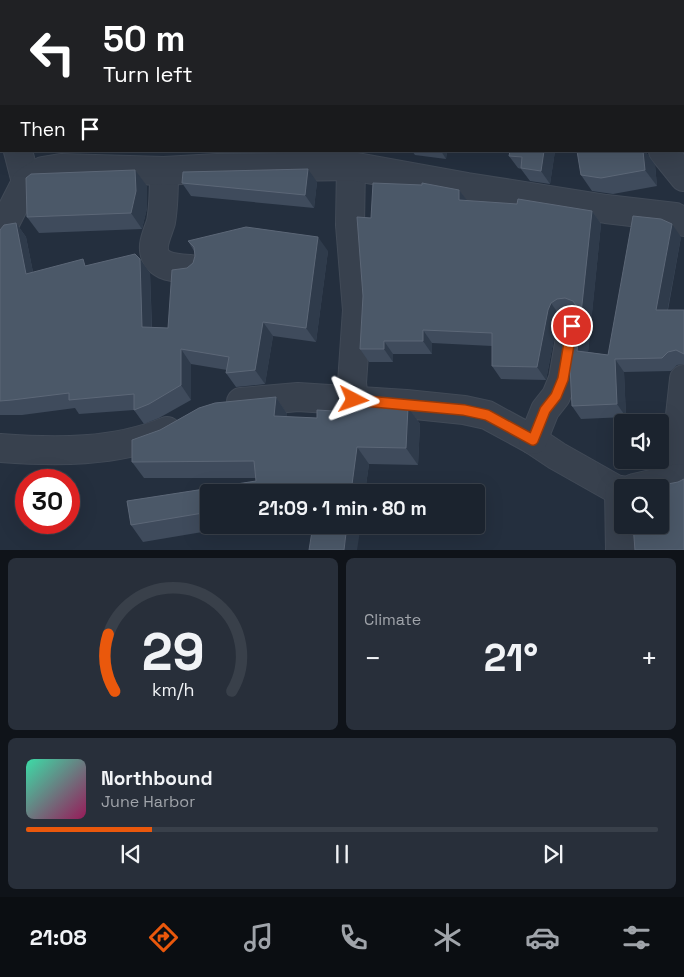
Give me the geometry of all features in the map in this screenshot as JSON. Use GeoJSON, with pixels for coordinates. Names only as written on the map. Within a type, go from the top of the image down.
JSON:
{"type":"FeatureCollection","features":[{"type":"Feature","properties":{"kind":"street"},"geometry":{"type":"LineString","coordinates":[[18,152],[26,182]]}},
{"type":"Feature","properties":{"kind":"street"},"geometry":{"type":"LineString","coordinates":[[664,152],[684,177]]}},
{"type":"Feature","properties":{"kind":"street"},"geometry":{"type":"LineString","coordinates":[[0,233],[26,182],[43,171],[61,168],[164,171],[217,168],[351,166],[467,187],[675,217],[684,222]]}},
{"type":"Feature","properties":{"kind":"street"},"geometry":{"type":"LineString","coordinates":[[351,166],[350,225],[357,310],[352,383],[354,400]]}},
{"type":"Feature","properties":{"kind":"street"},"geometry":{"type":"LineString","coordinates":[[164,171],[161,222],[154,244],[156,258],[169,267],[190,269]]}},
{"type":"Feature","properties":{"kind":"street"},"geometry":{"type":"LineString","coordinates":[[533,440],[545,410],[556,396],[563,379],[572,326]]}},
{"type":"Feature","properties":{"kind":"street"},"geometry":{"type":"LineString","coordinates":[[678,479],[684,379]]}},
{"type":"Feature","properties":{"kind":"street"},"geometry":{"type":"LineString","coordinates":[[0,448],[23,450],[100,449],[143,440],[166,432],[223,404],[298,397],[354,400],[464,410],[487,415],[533,440],[557,456],[614,484]]}},
{"type":"Feature","properties":{"kind":"street"},"geometry":{"type":"LineString","coordinates":[[620,550],[621,534]]}},
{"type":"Feature","properties":{"kind":"building"},"geometry":{"type":"Polygon","coordinates":[[[510,152],[544,152],[541,171],[521,168],[522,157],[509,156],[510,152]]]}},
{"type":"Feature","properties":{"kind":"building"},"geometry":{"type":"Polygon","coordinates":[[[577,152],[643,152],[645,170],[601,178],[581,175],[577,152]]]}},
{"type":"Feature","properties":{"kind":"building"},"geometry":{"type":"Polygon","coordinates":[[[308,169],[305,195],[182,183],[183,172],[308,169]]]}},
{"type":"Feature","properties":{"kind":"building"},"geometry":{"type":"Polygon","coordinates":[[[135,170],[136,191],[131,213],[27,217],[26,178],[31,174],[135,170]]]}},
{"type":"Feature","properties":{"kind":"building"},"geometry":{"type":"Polygon","coordinates":[[[373,183],[422,185],[422,183],[459,190],[459,200],[517,204],[518,199],[592,211],[577,351],[608,355],[633,216],[661,219],[672,224],[656,310],[684,310],[684,354],[676,350],[668,352],[662,358],[615,359],[617,404],[572,406],[570,367],[578,315],[577,307],[573,301],[565,298],[557,299],[551,303],[548,310],[537,367],[492,366],[492,333],[423,330],[423,341],[384,341],[384,349],[360,349],[363,296],[357,217],[371,218],[373,183]]]}},
{"type":"Feature","properties":{"kind":"building"},"geometry":{"type":"Polygon","coordinates":[[[16,223],[26,274],[83,259],[85,266],[135,254],[140,259],[142,327],[168,328],[172,270],[187,268],[193,263],[195,256],[194,247],[188,241],[246,227],[318,237],[306,328],[263,322],[255,370],[226,373],[229,357],[181,349],[181,385],[149,404],[134,410],[134,394],[69,400],[69,393],[0,401],[0,230],[4,225],[16,223]]]}},
{"type":"Feature","properties":{"kind":"building"},"geometry":{"type":"Polygon","coordinates":[[[276,397],[274,416],[317,418],[317,410],[349,412],[349,405],[408,407],[406,448],[357,447],[352,484],[237,484],[256,481],[254,461],[132,462],[132,440],[160,430],[199,408],[215,403],[276,397]]]}},
{"type":"Feature","properties":{"kind":"building"},"geometry":{"type":"Polygon","coordinates":[[[684,479],[684,550],[635,550],[634,534],[669,534],[669,484],[684,479]]]}},
{"type":"Feature","properties":{"kind":"building"},"geometry":{"type":"Polygon","coordinates":[[[200,490],[200,514],[131,525],[127,501],[200,490]]]}},
{"type":"Feature","properties":{"kind":"building"},"geometry":{"type":"Polygon","coordinates":[[[312,534],[346,534],[344,550],[309,550],[312,534]]]}},
{"type":"Feature","properties":{"kind":"route"},"geometry":{"type":"LineString","coordinates":[[354,400],[464,410],[487,415],[533,440],[545,410],[556,396],[563,379],[572,326]]}}]}
